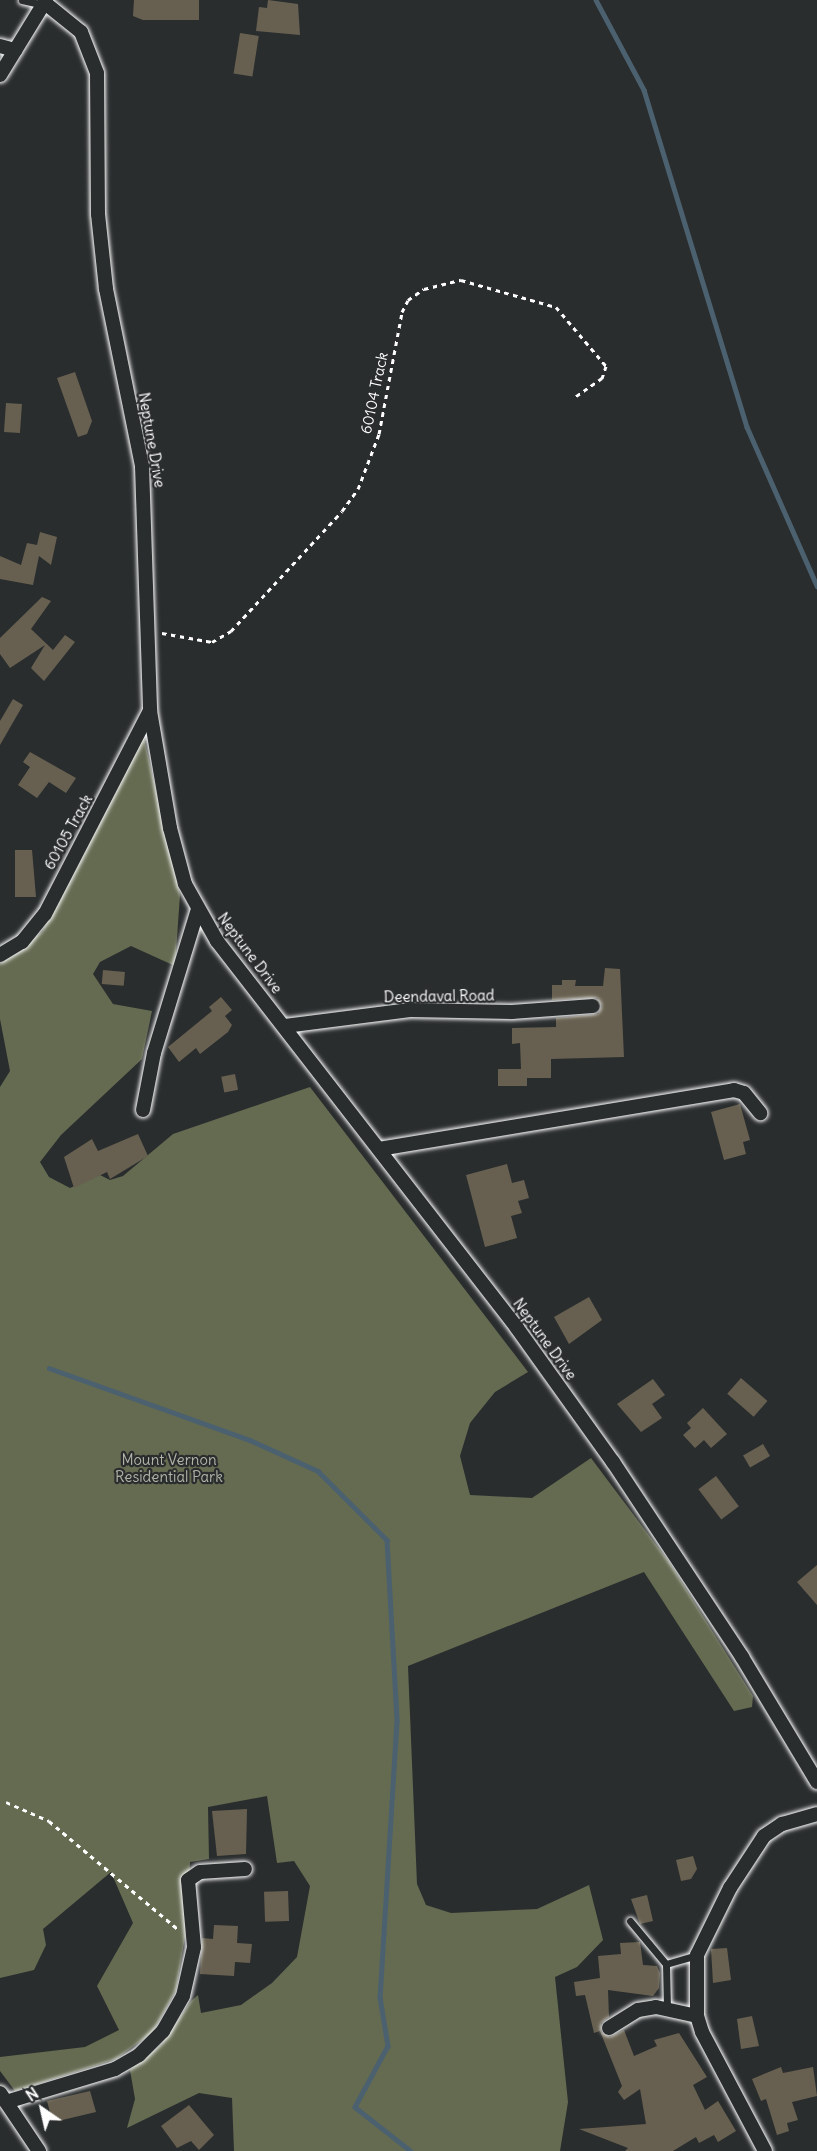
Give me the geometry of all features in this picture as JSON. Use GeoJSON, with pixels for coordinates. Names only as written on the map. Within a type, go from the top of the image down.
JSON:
{"type":"FeatureCollection","features":[{"type":"Feature","properties":{"kind":"street"},"geometry":{"type":"LineString","coordinates":[[0,75],[45,3]]}},
{"type":"Feature","properties":{"kind":"street","name":"Neptune Drive"},"geometry":{"type":"LineString","coordinates":[[45,3],[81,32],[97,73],[98,214],[106,289],[142,466],[150,711],[170,828],[198,909],[216,941],[285,1026],[379,1149],[613,1462],[724,1628],[817,1782]]}},
{"type":"Feature","properties":{"kind":"street"},"geometry":{"type":"LineString","coordinates":[[0,46],[15,50]]}},
{"type":"Feature","properties":{"kind":"street","name":"60105 Track"},"geometry":{"type":"LineString","coordinates":[[0,955],[22,942],[45,914],[150,711]]}},
{"type":"Feature","properties":{"kind":"street"},"geometry":{"type":"LineString","coordinates":[[143,1110],[154,1053],[198,909]]}},
{"type":"Feature","properties":{"kind":"street","name":"Deendaval Road"},"geometry":{"type":"LineString","coordinates":[[285,1026],[410,1010],[512,1012],[593,1006]]}},
{"type":"Feature","properties":{"kind":"street"},"geometry":{"type":"LineString","coordinates":[[379,1149],[734,1090],[744,1093],[760,1113]]}},
{"type":"Feature","properties":{"kind":"street"},"geometry":{"type":"LineString","coordinates":[[765,2151],[697,2016],[698,1955],[730,1888],[764,1836],[782,1824],[817,1814]]}},
{"type":"Feature","properties":{"kind":"street"},"geometry":{"type":"LineString","coordinates":[[39,2151],[3,2097],[115,2068],[139,2055],[163,2031],[183,1996],[194,1947],[188,1880],[200,1872],[244,1869]]}},
{"type":"Feature","properties":{"kind":"street"},"geometry":{"type":"LineString","coordinates":[[609,2028],[638,2010],[667,2008],[697,2016]]}},
{"type":"Feature","properties":{"kind":"lane"},"geometry":{"type":"LineString","coordinates":[[22,0],[45,3]]}},
{"type":"Feature","properties":{"kind":"lane"},"geometry":{"type":"LineString","coordinates":[[630,1921],[666,1964],[667,2008]]}},
{"type":"Feature","properties":{"kind":"lane"},"geometry":{"type":"LineString","coordinates":[[666,1964],[698,1955]]}},
{"type":"Feature","properties":{"kind":"path","name":"60104 Track"},"geometry":{"type":"LineString","coordinates":[[147,626],[173,638],[212,642],[231,631],[342,511],[358,489],[379,434],[402,312],[408,300],[424,289],[461,280],[556,307],[606,366],[602,378],[576,396]]}},
{"type":"Feature","properties":{"kind":"path"},"geometry":{"type":"LineString","coordinates":[[6,1802],[49,1821],[94,1854],[194,1947]]}},
{"type":"Feature","properties":{"kind":"green space","name":"Mount Vernon Residential Park"},"geometry":{"type":"Polygon","coordinates":[[[143,734],[180,895],[175,966],[131,946],[100,962],[93,974],[113,1004],[152,1011],[142,1059],[61,1135],[40,1162],[49,1177],[70,1188],[100,1175],[110,1180],[123,1176],[173,1134],[310,1087],[528,1372],[495,1392],[470,1423],[460,1456],[470,1495],[532,1498],[591,1458],[669,1562],[753,1696],[752,1707],[734,1711],[644,1572],[408,1666],[417,1884],[426,1905],[451,1913],[537,1909],[589,1885],[603,1940],[577,1967],[555,1977],[568,2102],[560,2151],[234,2151],[232,2098],[199,2093],[127,2128],[135,2099],[130,2070],[161,2045],[191,2001],[198,1995],[201,2013],[241,2005],[272,1983],[297,1957],[310,1886],[294,1861],[277,1863],[267,1796],[208,1807],[209,1859],[190,1862],[187,1925],[176,1990],[153,2032],[116,2059],[15,2091],[0,2071],[0,2057],[85,2047],[119,2030],[97,1986],[133,1923],[111,1872],[43,1929],[46,1945],[34,1970],[0,1978],[0,1087],[10,1071],[0,1019],[0,964],[42,932],[143,734]]]}},
{"type":"Feature","properties":{"kind":"building"},"geometry":{"type":"Polygon","coordinates":[[[134,0],[199,0],[199,20],[143,20],[133,16],[134,0]]]}},
{"type":"Feature","properties":{"kind":"building"},"geometry":{"type":"Polygon","coordinates":[[[268,0],[298,4],[300,35],[256,31],[259,7],[267,8],[268,0]]]}},
{"type":"Feature","properties":{"kind":"building"},"geometry":{"type":"Polygon","coordinates":[[[240,33],[259,36],[252,76],[234,73],[240,33]]]}},
{"type":"Feature","properties":{"kind":"building"},"geometry":{"type":"Polygon","coordinates":[[[75,372],[92,421],[87,434],[78,437],[57,378],[75,372]]]}},
{"type":"Feature","properties":{"kind":"building"},"geometry":{"type":"Polygon","coordinates":[[[6,403],[22,404],[20,433],[4,432],[6,403]]]}},
{"type":"Feature","properties":{"kind":"building"},"geometry":{"type":"Polygon","coordinates":[[[40,532],[57,537],[51,565],[39,556],[33,585],[0,579],[0,556],[21,565],[27,543],[37,545],[40,532]]]}},
{"type":"Feature","properties":{"kind":"building"},"geometry":{"type":"Polygon","coordinates":[[[42,597],[51,601],[31,629],[53,650],[65,635],[75,642],[44,681],[31,668],[45,645],[10,668],[0,654],[0,638],[42,597]]]}},
{"type":"Feature","properties":{"kind":"building"},"geometry":{"type":"Polygon","coordinates":[[[13,699],[23,705],[0,745],[0,721],[13,699]]]}},
{"type":"Feature","properties":{"kind":"building"},"geometry":{"type":"Polygon","coordinates":[[[30,752],[76,778],[66,793],[49,782],[37,798],[18,785],[30,767],[23,762],[30,752]]]}},
{"type":"Feature","properties":{"kind":"building"},"geometry":{"type":"Polygon","coordinates":[[[15,850],[32,850],[36,897],[15,897],[15,850]]]}},
{"type":"Feature","properties":{"kind":"building"},"geometry":{"type":"Polygon","coordinates":[[[605,968],[620,969],[624,1057],[551,1059],[551,1078],[527,1078],[527,1086],[498,1086],[498,1069],[521,1069],[520,1043],[512,1044],[512,1028],[556,1027],[556,1018],[598,1014],[602,1006],[597,998],[552,1000],[552,985],[562,985],[562,980],[576,980],[575,986],[603,986],[605,968]]]}},
{"type":"Feature","properties":{"kind":"building"},"geometry":{"type":"Polygon","coordinates":[[[103,970],[125,972],[124,986],[102,984],[103,970]]]}},
{"type":"Feature","properties":{"kind":"building"},"geometry":{"type":"Polygon","coordinates":[[[221,997],[232,1010],[225,1016],[232,1025],[228,1032],[200,1054],[196,1048],[179,1062],[168,1047],[212,1011],[209,1007],[221,997]]]}},
{"type":"Feature","properties":{"kind":"building"},"geometry":{"type":"Polygon","coordinates":[[[235,1074],[238,1090],[224,1092],[221,1077],[235,1074]]]}},
{"type":"Feature","properties":{"kind":"building"},"geometry":{"type":"Polygon","coordinates":[[[740,1104],[750,1140],[743,1142],[746,1154],[724,1160],[711,1112],[740,1104]]]}},
{"type":"Feature","properties":{"kind":"building"},"geometry":{"type":"Polygon","coordinates":[[[138,1134],[148,1156],[110,1179],[107,1172],[74,1188],[64,1157],[92,1139],[98,1151],[138,1134]]]}},
{"type":"Feature","properties":{"kind":"building"},"geometry":{"type":"Polygon","coordinates":[[[507,1164],[512,1183],[524,1180],[529,1198],[518,1201],[522,1213],[511,1216],[517,1238],[485,1247],[466,1175],[507,1164]]]}},
{"type":"Feature","properties":{"kind":"building"},"geometry":{"type":"Polygon","coordinates":[[[589,1297],[602,1320],[569,1344],[554,1317],[589,1297]]]}},
{"type":"Feature","properties":{"kind":"building"},"geometry":{"type":"Polygon","coordinates":[[[741,1378],[767,1401],[754,1417],[727,1394],[741,1378]]]}},
{"type":"Feature","properties":{"kind":"building"},"geometry":{"type":"Polygon","coordinates":[[[653,1379],[665,1395],[652,1404],[662,1418],[641,1432],[617,1404],[653,1379]]]}},
{"type":"Feature","properties":{"kind":"building"},"geometry":{"type":"Polygon","coordinates":[[[703,1408],[727,1434],[711,1448],[704,1440],[695,1448],[683,1435],[691,1428],[687,1423],[703,1408]]]}},
{"type":"Feature","properties":{"kind":"building"},"geometry":{"type":"Polygon","coordinates":[[[763,1444],[770,1456],[750,1468],[743,1456],[763,1444]]]}},
{"type":"Feature","properties":{"kind":"building"},"geometry":{"type":"Polygon","coordinates":[[[716,1476],[739,1506],[721,1520],[698,1489],[716,1476]]]}},
{"type":"Feature","properties":{"kind":"building"},"geometry":{"type":"Polygon","coordinates":[[[817,1565],[817,1605],[797,1582],[817,1565]]]}},
{"type":"Feature","properties":{"kind":"building"},"geometry":{"type":"Polygon","coordinates":[[[247,1809],[246,1854],[217,1856],[212,1811],[247,1809]]]}},
{"type":"Feature","properties":{"kind":"building"},"geometry":{"type":"Polygon","coordinates":[[[693,1856],[697,1869],[691,1879],[681,1881],[676,1860],[693,1856]]]}},
{"type":"Feature","properties":{"kind":"building"},"geometry":{"type":"Polygon","coordinates":[[[288,1891],[289,1921],[265,1922],[264,1892],[288,1891]]]}},
{"type":"Feature","properties":{"kind":"building"},"geometry":{"type":"Polygon","coordinates":[[[647,1895],[653,1921],[640,1924],[631,1899],[647,1895]]]}},
{"type":"Feature","properties":{"kind":"building"},"geometry":{"type":"Polygon","coordinates":[[[214,1925],[238,1926],[237,1943],[252,1944],[250,1963],[235,1962],[234,1976],[200,1974],[202,1938],[213,1939],[214,1925]]]}},
{"type":"Feature","properties":{"kind":"building"},"geometry":{"type":"Polygon","coordinates":[[[640,1942],[643,1965],[657,1966],[660,1973],[659,1988],[653,1996],[608,1990],[609,2017],[601,2023],[601,2032],[610,2037],[624,2030],[634,2056],[657,2046],[654,2040],[679,2033],[707,2077],[693,2085],[705,2110],[718,2101],[736,2131],[718,2142],[714,2135],[699,2143],[696,2137],[673,2151],[625,2151],[628,2148],[579,2129],[646,2124],[640,2089],[624,2100],[618,2092],[622,2086],[600,2031],[594,2033],[585,1995],[576,1996],[574,1982],[600,1978],[598,1956],[621,1954],[620,1943],[640,1942]]]}},
{"type":"Feature","properties":{"kind":"building"},"geometry":{"type":"Polygon","coordinates":[[[727,1948],[731,1980],[713,1983],[711,1949],[727,1948]]]}},
{"type":"Feature","properties":{"kind":"building"},"geometry":{"type":"Polygon","coordinates":[[[752,2016],[759,2046],[741,2049],[737,2019],[752,2016]]]}},
{"type":"Feature","properties":{"kind":"building"},"geometry":{"type":"Polygon","coordinates":[[[781,2067],[783,2073],[813,2067],[817,2096],[792,2102],[798,2120],[787,2123],[789,2131],[777,2135],[766,2099],[761,2101],[752,2079],[781,2067]]]}},
{"type":"Feature","properties":{"kind":"building"},"geometry":{"type":"Polygon","coordinates":[[[90,2091],[96,2112],[58,2121],[51,2116],[47,2101],[90,2091]]]}},
{"type":"Feature","properties":{"kind":"building"},"geometry":{"type":"Polygon","coordinates":[[[189,2105],[214,2135],[199,2150],[191,2141],[177,2148],[161,2126],[189,2105]]]}},
{"type":"Feature","properties":{"kind":"waterway"},"geometry":{"type":"LineString","coordinates":[[596,0],[644,90],[747,427],[817,586]]}},
{"type":"Feature","properties":{"kind":"waterway"},"geometry":{"type":"LineString","coordinates":[[49,1368],[250,1440],[318,1471],[387,1540],[397,1721],[380,1997],[388,2046],[355,2107],[411,2151]]}}]}
